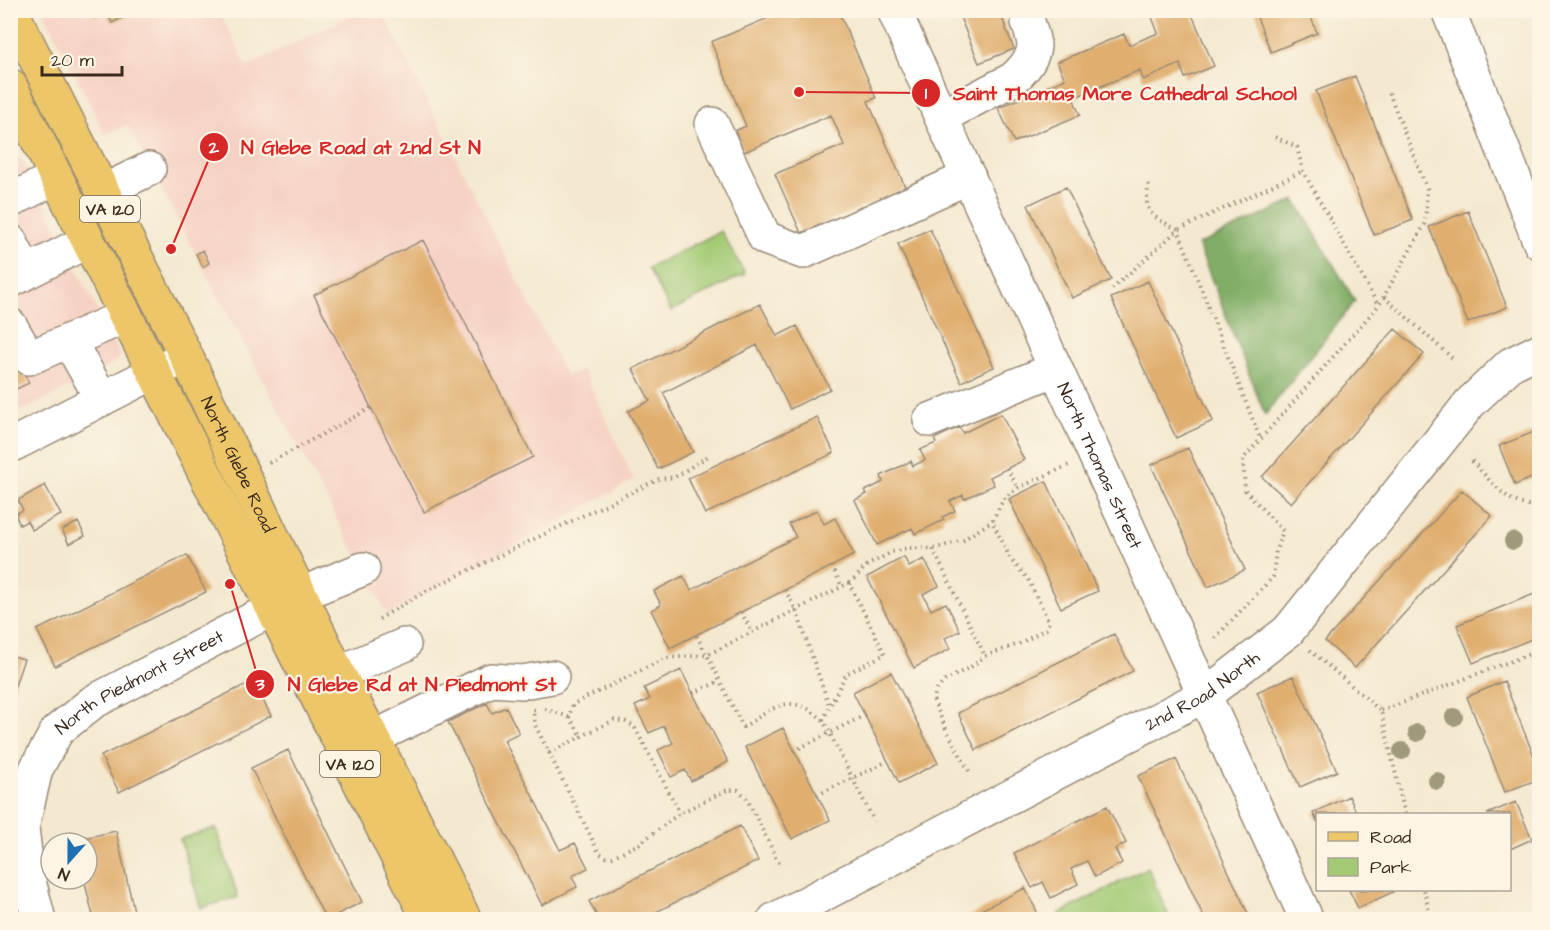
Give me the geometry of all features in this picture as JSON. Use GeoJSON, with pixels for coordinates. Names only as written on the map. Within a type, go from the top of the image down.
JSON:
{"type":"FeatureCollection","features":[{"type":"Feature","properties":{"kind":"main road","name":"North Glebe Road"},"geometry":{"type":"LineString","coordinates":[[11,10],[24,67],[102,192],[186,356],[242,477],[338,673],[465,920]]}},
{"type":"Feature","properties":{"kind":"main road","name":"North Glebe Road"},"geometry":{"type":"LineString","coordinates":[[10,84],[429,920]]}},
{"type":"Feature","properties":{"kind":"street","name":"North Thomas Street"},"geometry":{"type":"LineString","coordinates":[[894,10],[1307,920]]}},
{"type":"Feature","properties":{"kind":"street"},"geometry":{"type":"LineString","coordinates":[[1448,10],[1539,243]]}},
{"type":"Feature","properties":{"kind":"street"},"geometry":{"type":"LineString","coordinates":[[941,117],[1013,79],[1021,72],[1034,46],[1028,22]]}},
{"type":"Feature","properties":{"kind":"street"},"geometry":{"type":"LineString","coordinates":[[711,124],[765,237],[803,252],[969,177]]}},
{"type":"Feature","properties":{"kind":"street"},"geometry":{"type":"LineString","coordinates":[[102,192],[149,169]]}},
{"type":"Feature","properties":{"kind":"street"},"geometry":{"type":"LineString","coordinates":[[10,201],[56,177]]}},
{"type":"Feature","properties":{"kind":"street"},"geometry":{"type":"LineString","coordinates":[[10,241],[18,276],[87,241]]}},
{"type":"Feature","properties":{"kind":"street"},"geometry":{"type":"LineString","coordinates":[[10,325],[29,358],[126,316]]}},
{"type":"Feature","properties":{"kind":"street"},"geometry":{"type":"LineString","coordinates":[[69,341],[102,399]]}},
{"type":"Feature","properties":{"kind":"street","name":"2nd Road North"},"geometry":{"type":"LineString","coordinates":[[774,920],[1205,695],[1288,631],[1470,403],[1511,364],[1539,350]]}},
{"type":"Feature","properties":{"kind":"street"},"geometry":{"type":"LineString","coordinates":[[10,446],[186,356]]}},
{"type":"Feature","properties":{"kind":"street"},"geometry":{"type":"LineString","coordinates":[[930,420],[1056,369]]}},
{"type":"Feature","properties":{"kind":"street","name":"North Piedmont Street"},"geometry":{"type":"LineString","coordinates":[[39,920],[19,867],[22,828],[36,769],[57,731],[93,702],[301,594],[363,569]]}},
{"type":"Feature","properties":{"kind":"street"},"geometry":{"type":"LineString","coordinates":[[338,673],[404,645]]}},
{"type":"Feature","properties":{"kind":"street"},"geometry":{"type":"LineString","coordinates":[[373,738],[491,680],[522,682],[552,677]]}},
{"type":"Feature","properties":{"kind":"path"},"geometry":{"type":"LineString","coordinates":[[1215,638],[1273,577],[1276,550],[1283,531],[1245,490],[1243,459],[1379,305],[1425,224],[1427,189],[1389,93]]}},
{"type":"Feature","properties":{"kind":"path"},"geometry":{"type":"LineString","coordinates":[[1275,137],[1297,147],[1303,171],[1379,305]]}},
{"type":"Feature","properties":{"kind":"path"},"geometry":{"type":"LineString","coordinates":[[1112,289],[1178,230],[1303,171]]}},
{"type":"Feature","properties":{"kind":"path"},"geometry":{"type":"LineString","coordinates":[[1149,184],[1145,201],[1152,216],[1178,230],[1260,439]]}},
{"type":"Feature","properties":{"kind":"path"},"geometry":{"type":"LineString","coordinates":[[1384,297],[1452,358]]}},
{"type":"Feature","properties":{"kind":"path"},"geometry":{"type":"LineString","coordinates":[[286,453],[371,408]]}},
{"type":"Feature","properties":{"kind":"path"},"geometry":{"type":"LineString","coordinates":[[378,620],[426,591],[659,479],[675,477],[710,455]]}},
{"type":"Feature","properties":{"kind":"path"},"geometry":{"type":"LineString","coordinates":[[1472,461],[1500,490],[1518,504],[1531,507],[1539,503]]}},
{"type":"Feature","properties":{"kind":"path"},"geometry":{"type":"LineString","coordinates":[[569,717],[573,704],[666,658],[707,655],[850,584],[866,566],[892,552],[908,548],[933,549],[963,540],[992,521],[1005,497],[1018,488],[1076,462]]}},
{"type":"Feature","properties":{"kind":"path"},"geometry":{"type":"LineString","coordinates":[[1007,468],[1018,488]]}},
{"type":"Feature","properties":{"kind":"path"},"geometry":{"type":"LineString","coordinates":[[969,771],[933,699],[938,688],[945,681],[985,656],[1028,639],[1046,629],[1049,622],[1028,579],[1011,560],[992,521]]}},
{"type":"Feature","properties":{"kind":"path"},"geometry":{"type":"LineString","coordinates":[[933,549],[985,656]]}},
{"type":"Feature","properties":{"kind":"path"},"geometry":{"type":"LineString","coordinates":[[832,566],[842,587]]}},
{"type":"Feature","properties":{"kind":"path"},"geometry":{"type":"LineString","coordinates":[[822,720],[846,674],[885,654],[850,584]]}},
{"type":"Feature","properties":{"kind":"path"},"geometry":{"type":"LineString","coordinates":[[785,590],[796,610],[829,705]]}},
{"type":"Feature","properties":{"kind":"path"},"geometry":{"type":"LineString","coordinates":[[741,612],[752,632]]}},
{"type":"Feature","properties":{"kind":"path"},"geometry":{"type":"LineString","coordinates":[[1288,631],[1381,711],[1406,813]]}},
{"type":"Feature","properties":{"kind":"path"},"geometry":{"type":"LineString","coordinates":[[696,635],[743,727],[779,706],[789,703],[812,710],[822,720],[831,733],[874,821]]}},
{"type":"Feature","properties":{"kind":"path"},"geometry":{"type":"LineString","coordinates":[[1381,711],[1539,650]]}},
{"type":"Feature","properties":{"kind":"path"},"geometry":{"type":"LineString","coordinates":[[693,693],[720,681]]}},
{"type":"Feature","properties":{"kind":"path"},"geometry":{"type":"LineString","coordinates":[[582,736],[569,717],[546,709],[532,711],[535,725],[599,853],[612,857],[639,844],[680,813],[727,790],[738,790],[746,797],[781,867]]}},
{"type":"Feature","properties":{"kind":"path"},"geometry":{"type":"LineString","coordinates":[[794,751],[865,715]]}},
{"type":"Feature","properties":{"kind":"path"},"geometry":{"type":"LineString","coordinates":[[549,753],[614,720],[626,722],[634,726],[680,813]]}},
{"type":"Feature","properties":{"kind":"path"},"geometry":{"type":"LineString","coordinates":[[817,795],[888,761]]}},
{"type":"Feature","properties":{"kind":"path"},"geometry":{"type":"LineString","coordinates":[[1424,891],[1431,920]]}},
{"type":"Feature","properties":{"kind":"shaded area"},"geometry":{"type":"Polygon","coordinates":[[[43,11],[219,11],[247,66],[361,11],[382,11],[566,376],[583,369],[634,480],[388,615],[127,125],[105,135],[43,11]]]}},
{"type":"Feature","properties":{"kind":"shaded area"},"geometry":{"type":"Polygon","coordinates":[[[10,139],[37,188],[121,358],[90,378],[11,416],[10,139]]]}},
{"type":"Feature","properties":{"kind":"green space"},"geometry":{"type":"Polygon","coordinates":[[[1295,200],[1355,301],[1265,415],[1198,245],[1295,200]]]}},
{"type":"Feature","properties":{"kind":"green space"},"geometry":{"type":"Polygon","coordinates":[[[721,231],[745,274],[671,311],[648,268],[721,231]]]}},
{"type":"Feature","properties":{"kind":"green space"},"geometry":{"type":"Polygon","coordinates":[[[216,828],[238,897],[201,908],[180,839],[216,828]]]}},
{"type":"Feature","properties":{"kind":"green space"},"geometry":{"type":"Polygon","coordinates":[[[1148,867],[1170,919],[1060,919],[1059,914],[1148,867]]]}},
{"type":"Feature","properties":{"kind":"building"},"geometry":{"type":"Polygon","coordinates":[[[92,10],[138,10],[112,23],[106,11],[95,17],[92,10]]]}},
{"type":"Feature","properties":{"kind":"building"},"geometry":{"type":"Polygon","coordinates":[[[787,10],[838,10],[876,98],[868,101],[906,189],[801,233],[775,174],[844,145],[831,115],[744,152],[735,131],[746,126],[711,42],[787,10]]]}},
{"type":"Feature","properties":{"kind":"building"},"geometry":{"type":"Polygon","coordinates":[[[957,10],[999,10],[1014,49],[979,63],[957,10]]]}},
{"type":"Feature","properties":{"kind":"building"},"geometry":{"type":"Polygon","coordinates":[[[1168,10],[1190,10],[1214,66],[1185,78],[1180,64],[1143,80],[1140,70],[1073,98],[1080,115],[1014,142],[998,108],[1065,79],[1057,62],[1124,34],[1129,45],[1158,33],[1152,17],[1168,10]]]}},
{"type":"Feature","properties":{"kind":"building"},"geometry":{"type":"Polygon","coordinates":[[[1254,10],[1308,10],[1317,33],[1271,52],[1254,10]]]}},
{"type":"Feature","properties":{"kind":"building"},"geometry":{"type":"Polygon","coordinates":[[[1355,76],[1413,220],[1374,235],[1316,91],[1355,76]]]}},
{"type":"Feature","properties":{"kind":"building"},"geometry":{"type":"Polygon","coordinates":[[[1066,187],[1111,280],[1072,298],[1028,205],[1066,187]]]}},
{"type":"Feature","properties":{"kind":"building"},"geometry":{"type":"Polygon","coordinates":[[[1468,211],[1507,307],[1468,323],[1429,227],[1468,211]]]}},
{"type":"Feature","properties":{"kind":"building"},"geometry":{"type":"Polygon","coordinates":[[[930,229],[994,367],[961,382],[898,244],[930,229]]]}},
{"type":"Feature","properties":{"kind":"building"},"geometry":{"type":"Polygon","coordinates":[[[423,240],[533,457],[424,512],[314,295],[423,240]]]}},
{"type":"Feature","properties":{"kind":"building"},"geometry":{"type":"Polygon","coordinates":[[[203,250],[209,263],[203,267],[196,254],[203,250]]]}},
{"type":"Feature","properties":{"kind":"building"},"geometry":{"type":"Polygon","coordinates":[[[1148,281],[1213,421],[1176,438],[1111,298],[1148,281]]]}},
{"type":"Feature","properties":{"kind":"building"},"geometry":{"type":"Polygon","coordinates":[[[760,304],[777,336],[797,326],[830,389],[790,409],[757,345],[663,393],[693,452],[658,469],[628,411],[650,401],[633,369],[760,304]]]}},
{"type":"Feature","properties":{"kind":"building"},"geometry":{"type":"Polygon","coordinates":[[[1395,329],[1424,354],[1291,503],[1262,477],[1395,329]]]}},
{"type":"Feature","properties":{"kind":"building"},"geometry":{"type":"Polygon","coordinates":[[[10,346],[29,383],[10,392],[10,346]]]}},
{"type":"Feature","properties":{"kind":"building"},"geometry":{"type":"Polygon","coordinates":[[[1001,414],[1024,460],[990,477],[994,485],[964,499],[963,495],[950,501],[955,511],[942,517],[944,520],[915,534],[912,528],[877,545],[855,500],[867,494],[865,491],[883,482],[881,476],[911,461],[913,466],[925,460],[920,450],[936,443],[934,439],[959,427],[963,433],[1001,414]]]}},
{"type":"Feature","properties":{"kind":"building"},"geometry":{"type":"Polygon","coordinates":[[[817,417],[834,453],[705,514],[688,478],[817,417]]]}},
{"type":"Feature","properties":{"kind":"building"},"geometry":{"type":"Polygon","coordinates":[[[1539,430],[1539,475],[1515,485],[1499,446],[1539,430]]]}},
{"type":"Feature","properties":{"kind":"building"},"geometry":{"type":"Polygon","coordinates":[[[1188,448],[1245,570],[1208,587],[1151,465],[1188,448]]]}},
{"type":"Feature","properties":{"kind":"building"},"geometry":{"type":"Polygon","coordinates":[[[1046,481],[1098,591],[1061,608],[1009,499],[1046,481]]]}},
{"type":"Feature","properties":{"kind":"building"},"geometry":{"type":"Polygon","coordinates":[[[45,485],[61,515],[32,530],[27,521],[20,525],[15,514],[23,510],[18,500],[45,485]]]}},
{"type":"Feature","properties":{"kind":"building"},"geometry":{"type":"Polygon","coordinates":[[[1462,490],[1492,516],[1355,668],[1325,641],[1462,490]]]}},
{"type":"Feature","properties":{"kind":"building"},"geometry":{"type":"Polygon","coordinates":[[[817,510],[824,524],[835,518],[854,555],[670,648],[651,610],[661,605],[654,591],[683,576],[691,590],[796,537],[789,524],[817,510]]]}},
{"type":"Feature","properties":{"kind":"building"},"geometry":{"type":"Polygon","coordinates":[[[78,522],[85,536],[69,544],[62,530],[78,522]]]}},
{"type":"Feature","properties":{"kind":"building"},"geometry":{"type":"Polygon","coordinates":[[[187,555],[206,592],[55,666],[37,630],[187,555]]]}},
{"type":"Feature","properties":{"kind":"building"},"geometry":{"type":"Polygon","coordinates":[[[904,557],[909,567],[924,559],[939,586],[923,594],[931,610],[946,603],[960,631],[945,638],[950,649],[914,668],[867,577],[904,557]]]}},
{"type":"Feature","properties":{"kind":"building"},"geometry":{"type":"Polygon","coordinates":[[[1539,592],[1539,636],[1473,663],[1457,625],[1539,592]]]}},
{"type":"Feature","properties":{"kind":"building"},"geometry":{"type":"Polygon","coordinates":[[[1114,634],[1133,671],[976,750],[958,713],[1114,634]]]}},
{"type":"Feature","properties":{"kind":"building"},"geometry":{"type":"Polygon","coordinates":[[[10,655],[24,659],[11,697],[10,697],[10,655]]]}},
{"type":"Feature","properties":{"kind":"building"},"geometry":{"type":"Polygon","coordinates":[[[681,670],[728,762],[691,781],[685,770],[671,777],[658,750],[673,743],[664,726],[649,733],[635,706],[650,699],[644,688],[681,670]]]}},
{"type":"Feature","properties":{"kind":"building"},"geometry":{"type":"Polygon","coordinates":[[[891,672],[938,763],[899,783],[853,692],[891,672]]]}},
{"type":"Feature","properties":{"kind":"building"},"geometry":{"type":"Polygon","coordinates":[[[1293,676],[1337,771],[1300,787],[1257,692],[1293,676]]]}},
{"type":"Feature","properties":{"kind":"building"},"geometry":{"type":"Polygon","coordinates":[[[253,681],[271,716],[119,792],[101,756],[253,681]]]}},
{"type":"Feature","properties":{"kind":"building"},"geometry":{"type":"Polygon","coordinates":[[[1504,681],[1539,769],[1539,779],[1505,792],[1467,697],[1504,681]]]}},
{"type":"Feature","properties":{"kind":"building"},"geometry":{"type":"Polygon","coordinates":[[[487,703],[492,713],[506,707],[519,733],[504,740],[560,850],[575,843],[588,868],[572,876],[577,887],[542,905],[448,722],[487,703]]]}},
{"type":"Feature","properties":{"kind":"building"},"geometry":{"type":"Polygon","coordinates":[[[783,728],[830,820],[792,839],[745,747],[783,728]]]}},
{"type":"Feature","properties":{"kind":"building"},"geometry":{"type":"Polygon","coordinates":[[[288,750],[362,902],[326,920],[251,768],[288,750]]]}},
{"type":"Feature","properties":{"kind":"building"},"geometry":{"type":"Polygon","coordinates":[[[1176,759],[1251,920],[1205,920],[1138,776],[1176,759]]]}},
{"type":"Feature","properties":{"kind":"building"},"geometry":{"type":"Polygon","coordinates":[[[1349,796],[1357,813],[1316,813],[1316,820],[1313,813],[1349,796]]]}},
{"type":"Feature","properties":{"kind":"building"},"geometry":{"type":"Polygon","coordinates":[[[1516,802],[1532,839],[1511,849],[1511,813],[1489,813],[1516,802]]]}},
{"type":"Feature","properties":{"kind":"building"},"geometry":{"type":"Polygon","coordinates":[[[1107,806],[1126,843],[1115,849],[1122,863],[1095,877],[1087,861],[1071,869],[1078,884],[1051,898],[1043,882],[1032,888],[1014,853],[1107,806]]]}},
{"type":"Feature","properties":{"kind":"building"},"geometry":{"type":"Polygon","coordinates":[[[740,826],[758,861],[640,920],[599,920],[589,901],[740,826]]]}},
{"type":"Feature","properties":{"kind":"building"},"geometry":{"type":"Polygon","coordinates":[[[116,831],[136,920],[94,920],[87,891],[99,891],[99,835],[116,831]]]}},
{"type":"Feature","properties":{"kind":"building"},"geometry":{"type":"Polygon","coordinates":[[[1025,888],[1041,920],[961,920],[1025,888]]]}},
{"type":"Feature","properties":{"kind":"building"},"geometry":{"type":"Polygon","coordinates":[[[1350,891],[1393,892],[1358,908],[1350,891]]]}},
{"type":"Feature","properties":{"kind":"place","name":"Saint Thomas More Cathedral School"},"geometry":{"type":"Point","coordinates":[799,92]}},
{"type":"Feature","properties":{"kind":"place","name":"N Glebe Road at 2nd St N"},"geometry":{"type":"Point","coordinates":[171,249]}},
{"type":"Feature","properties":{"kind":"place","name":"N Glebe Rd at N Piedmont St"},"geometry":{"type":"Point","coordinates":[230,584]}}]}
